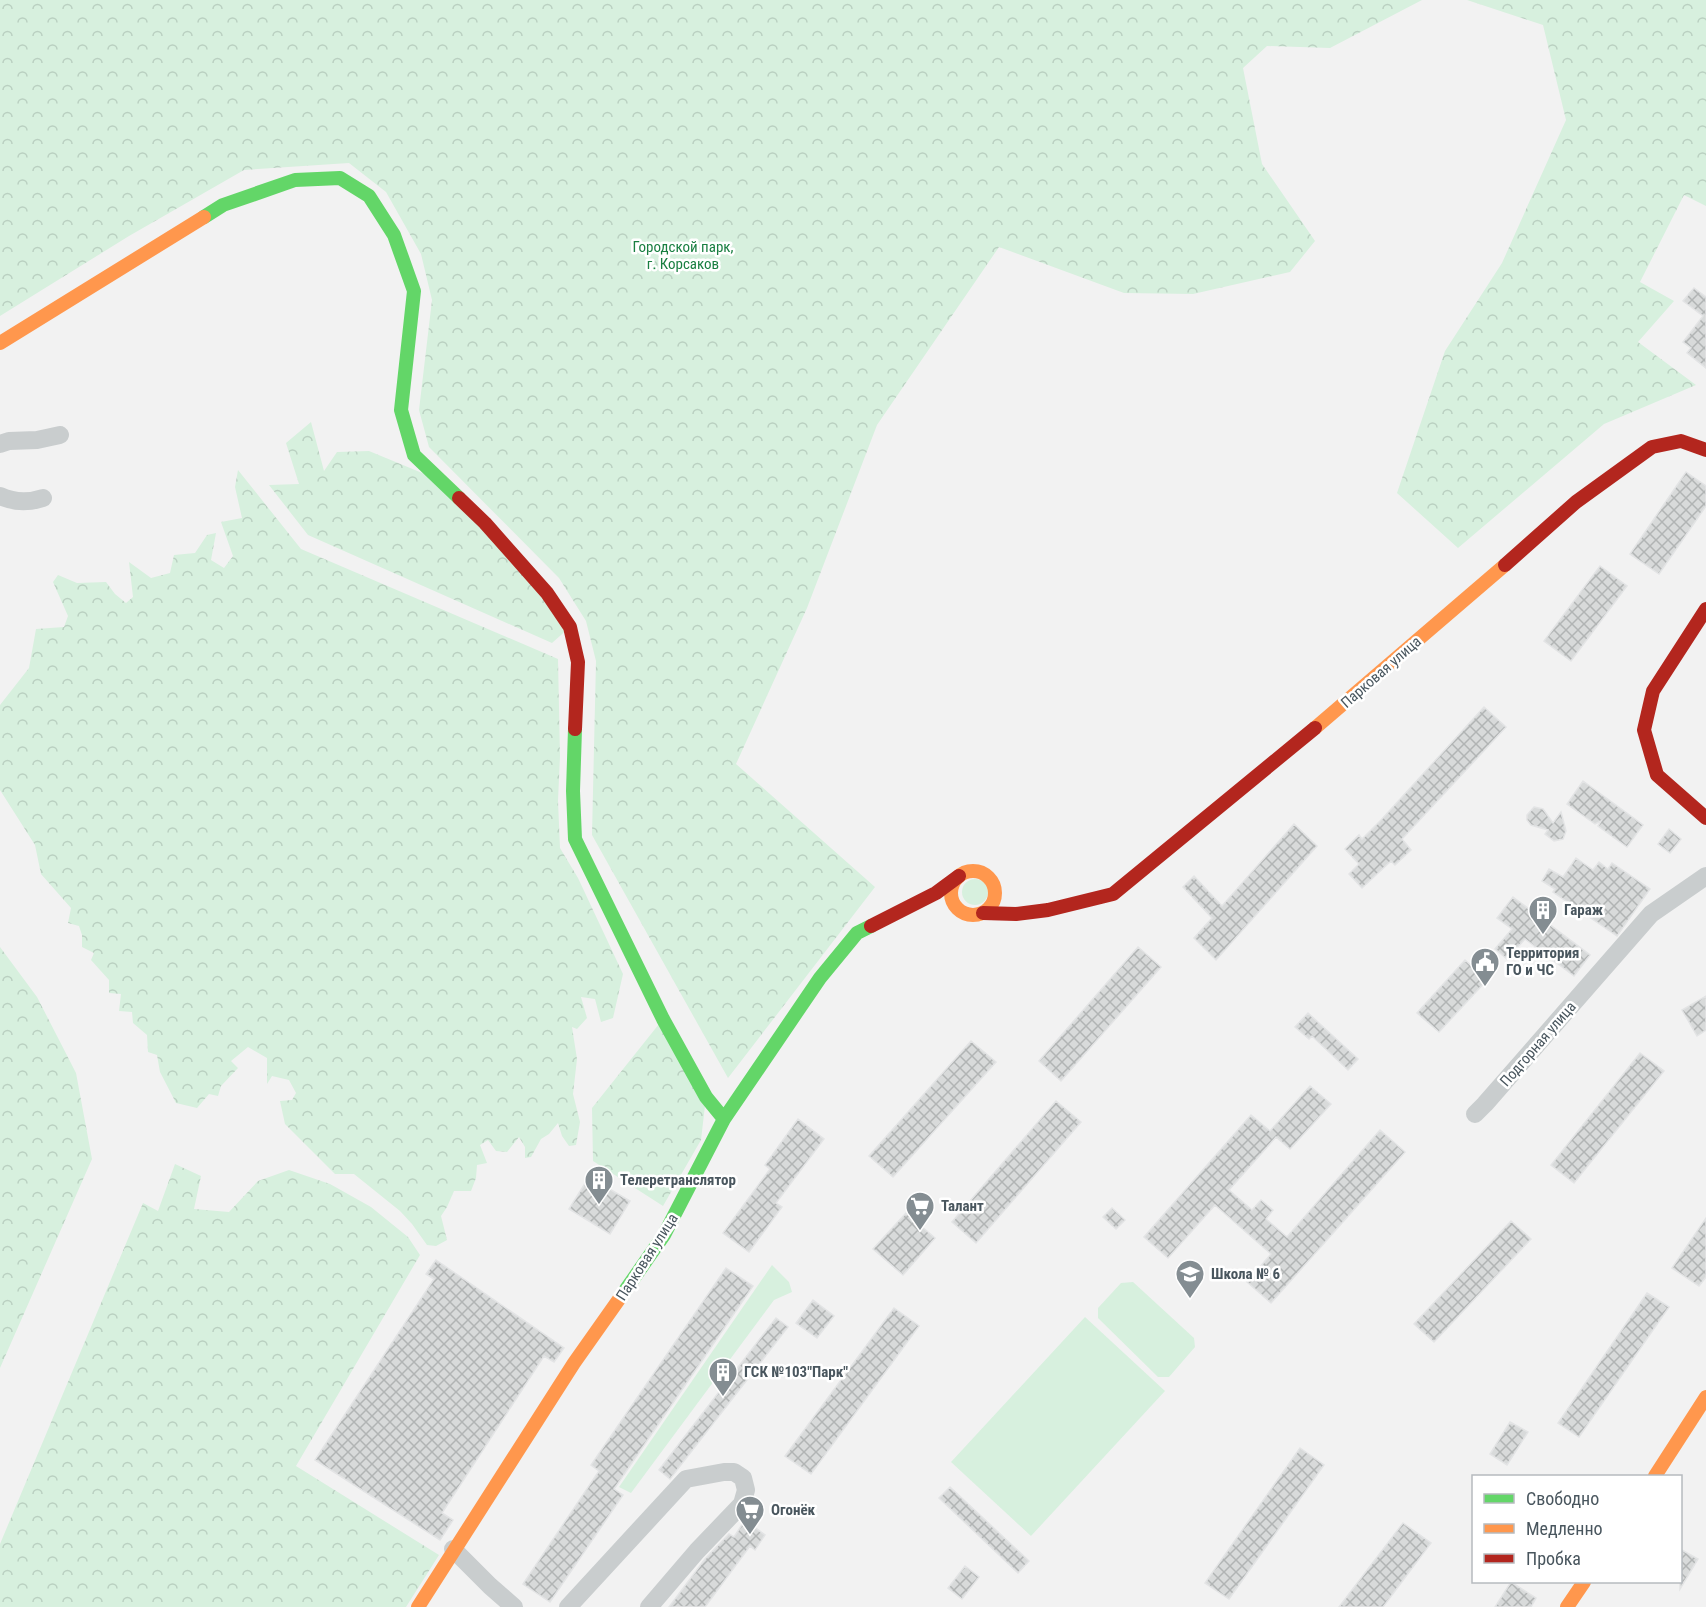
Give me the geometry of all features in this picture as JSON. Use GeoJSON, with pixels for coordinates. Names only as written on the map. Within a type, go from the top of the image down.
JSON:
{"type":"FeatureCollection","features":[{"type":"Feature","properties":{"kind":"street"},"geometry":{"type":"LineString","coordinates":[[0,344],[223,205],[295,180],[340,178],[369,196],[394,235],[414,291],[401,410],[414,455],[485,523],[547,592],[570,627],[578,662],[573,791],[575,839],[663,1019],[706,1097],[724,1119]]}},
{"type":"Feature","properties":{"kind":"street"},"geometry":{"type":"LineString","coordinates":[[0,444],[60,435]]}},
{"type":"Feature","properties":{"kind":"street","name":"Парковая улица"},"geometry":{"type":"LineString","coordinates":[[857,933],[906,915],[1026,914],[1113,894],[1337,710],[1576,502],[1652,447],[1681,441],[1706,450]]}},
{"type":"Feature","properties":{"kind":"street"},"geometry":{"type":"LineString","coordinates":[[0,496],[11,501],[31,502],[44,498]]}},
{"type":"Feature","properties":{"kind":"street"},"geometry":{"type":"LineString","coordinates":[[1706,609],[1653,691],[1644,730],[1657,775],[1706,818]]}},
{"type":"Feature","properties":{"kind":"street"},"geometry":{"type":"LineString","coordinates":[[969,871],[979,872],[992,881],[995,892],[992,904],[976,914],[961,911],[954,903],[951,894],[953,884],[959,876],[969,871]]}},
{"type":"Feature","properties":{"kind":"street","name":"Парковая улица"},"geometry":{"type":"LineString","coordinates":[[418,1607],[574,1363],[664,1235],[724,1119],[820,978],[857,933],[936,893],[959,876]]}},
{"type":"Feature","properties":{"kind":"street","name":"Подгорная улица"},"geometry":{"type":"LineString","coordinates":[[1474,1114],[1651,914],[1706,876]]}},
{"type":"Feature","properties":{"kind":"street","name":"Парковая улица"},"geometry":{"type":"LineString","coordinates":[[992,881],[1015,897],[1042,904],[1080,903]]}},
{"type":"Feature","properties":{"kind":"street"},"geometry":{"type":"LineString","coordinates":[[1656,1475],[1706,1397]]}},
{"type":"Feature","properties":{"kind":"street"},"geometry":{"type":"LineString","coordinates":[[568,1607],[686,1479],[724,1472],[734,1472],[743,1478],[746,1490],[742,1504],[697,1551],[649,1607]]}},
{"type":"Feature","properties":{"kind":"street"},"geometry":{"type":"LineString","coordinates":[[453,1549],[514,1607]]}},
{"type":"Feature","properties":{"kind":"street"},"geometry":{"type":"LineString","coordinates":[[1567,1607],[1583,1583]]}},
{"type":"Feature","properties":{"kind":"green space","name":"Городской парк, г. Корсаков"},"geometry":{"type":"Polygon","coordinates":[[[0,0],[1422,0],[1330,48],[1267,46],[1243,68],[1262,164],[1315,241],[1290,272],[1193,294],[1124,293],[999,247],[877,425],[807,608],[736,764],[875,887],[728,1078],[592,835],[596,661],[586,621],[559,578],[429,447],[419,410],[432,300],[421,254],[386,192],[349,163],[244,170],[129,236],[0,316],[0,0]]]}},
{"type":"Feature","properties":{"kind":"green space"},"geometry":{"type":"Polygon","coordinates":[[[1467,0],[1706,0],[1706,206],[1684,195],[1640,282],[1674,301],[1638,342],[1696,385],[1604,424],[1458,548],[1397,493],[1445,351],[1502,263],[1566,120],[1543,25],[1467,0]]]}},
{"type":"Feature","properties":{"kind":"green space"},"geometry":{"type":"Polygon","coordinates":[[[311,422],[324,471],[337,452],[369,451],[444,482],[570,627],[552,643],[308,535],[269,485],[299,484],[286,443],[311,422]]]}},
{"type":"Feature","properties":{"kind":"green space"},"geometry":{"type":"Polygon","coordinates":[[[238,470],[301,549],[558,659],[560,848],[578,878],[623,974],[613,1018],[601,1022],[595,999],[581,997],[587,1018],[577,1029],[572,1027],[577,1059],[573,1094],[580,1122],[576,1145],[569,1146],[562,1136],[558,1123],[549,1134],[541,1139],[531,1157],[525,1158],[525,1147],[519,1137],[507,1152],[496,1151],[488,1140],[480,1145],[487,1163],[477,1165],[476,1178],[471,1191],[454,1191],[441,1216],[447,1240],[436,1246],[427,1245],[400,1211],[354,1174],[335,1174],[285,1124],[280,1101],[292,1100],[296,1093],[289,1080],[272,1076],[267,1084],[267,1058],[248,1047],[231,1061],[238,1068],[221,1086],[218,1096],[209,1094],[197,1108],[176,1103],[160,1072],[157,1055],[148,1052],[147,1035],[133,1023],[132,1012],[119,1011],[121,994],[109,993],[109,980],[91,960],[94,953],[82,947],[79,926],[68,923],[71,908],[41,874],[35,845],[0,790],[0,705],[29,668],[36,629],[64,627],[68,616],[53,582],[58,575],[77,583],[106,582],[126,603],[133,597],[129,562],[151,578],[170,573],[174,555],[195,553],[207,535],[216,533],[211,560],[224,568],[233,556],[221,522],[242,518],[235,487],[238,470]]]}},
{"type":"Feature","properties":{"kind":"green space"},"geometry":{"type":"Polygon","coordinates":[[[975,879],[984,883],[988,892],[984,901],[975,905],[966,901],[962,892],[966,883],[975,879]]]}},
{"type":"Feature","properties":{"kind":"green space"},"geometry":{"type":"Polygon","coordinates":[[[0,947],[37,997],[76,1073],[92,1159],[0,1368],[0,947]]]}},
{"type":"Feature","properties":{"kind":"green space"},"geometry":{"type":"Polygon","coordinates":[[[663,1019],[706,1097],[701,1140],[663,1206],[593,1161],[592,1108],[663,1019]]]}},
{"type":"Feature","properties":{"kind":"green space"},"geometry":{"type":"Polygon","coordinates":[[[175,1164],[201,1176],[194,1209],[229,1212],[258,1181],[289,1170],[330,1184],[371,1207],[408,1237],[420,1255],[296,1466],[439,1555],[406,1607],[0,1607],[0,1544],[143,1203],[158,1211],[175,1164]]]}},
{"type":"Feature","properties":{"kind":"green space"},"geometry":{"type":"Polygon","coordinates":[[[772,1265],[789,1282],[792,1292],[774,1300],[631,1493],[619,1487],[772,1265]]]}},
{"type":"Feature","properties":{"kind":"green space"},"geometry":{"type":"Polygon","coordinates":[[[1133,1282],[1194,1338],[1195,1347],[1169,1377],[1158,1377],[1098,1318],[1098,1308],[1121,1283],[1133,1282]]]}},
{"type":"Feature","properties":{"kind":"green space"},"geometry":{"type":"Polygon","coordinates":[[[1085,1317],[1165,1391],[1031,1536],[951,1462],[1085,1317]]]}},
{"type":"Feature","properties":{"kind":"building"},"geometry":{"type":"Polygon","coordinates":[[[1694,288],[1706,297],[1706,368],[1687,353],[1691,348],[1683,342],[1703,316],[1683,301],[1694,288]]]}},
{"type":"Feature","properties":{"kind":"building"},"geometry":{"type":"Polygon","coordinates":[[[1686,472],[1706,486],[1706,506],[1659,574],[1630,554],[1686,472]]]}},
{"type":"Feature","properties":{"kind":"building"},"geometry":{"type":"Polygon","coordinates":[[[1600,566],[1627,586],[1571,661],[1544,641],[1600,566]]]}},
{"type":"Feature","properties":{"kind":"building"},"geometry":{"type":"Polygon","coordinates":[[[1484,707],[1506,727],[1402,839],[1411,850],[1395,865],[1391,861],[1362,888],[1349,874],[1359,864],[1345,849],[1359,835],[1362,839],[1381,820],[1484,707]]]}},
{"type":"Feature","properties":{"kind":"building"},"geometry":{"type":"Polygon","coordinates":[[[1583,781],[1643,825],[1627,847],[1598,826],[1601,821],[1595,824],[1567,804],[1583,781]]]}},
{"type":"Feature","properties":{"kind":"building"},"geometry":{"type":"Polygon","coordinates":[[[1534,807],[1543,809],[1553,823],[1561,812],[1566,831],[1563,839],[1554,841],[1545,834],[1548,830],[1531,825],[1527,820],[1527,815],[1534,807]]]}},
{"type":"Feature","properties":{"kind":"building"},"geometry":{"type":"Polygon","coordinates":[[[1294,824],[1317,846],[1216,960],[1194,938],[1212,918],[1183,887],[1194,876],[1222,906],[1294,824]]]}},
{"type":"Feature","properties":{"kind":"building"},"geometry":{"type":"Polygon","coordinates":[[[1669,829],[1681,839],[1670,853],[1658,844],[1669,829]]]}},
{"type":"Feature","properties":{"kind":"building"},"geometry":{"type":"Polygon","coordinates":[[[1576,858],[1593,870],[1599,862],[1608,869],[1612,863],[1650,889],[1617,936],[1553,892],[1555,889],[1542,881],[1549,869],[1563,877],[1576,858]]]}},
{"type":"Feature","properties":{"kind":"building","name":"Гараж"},"geometry":{"type":"Polygon","coordinates":[[[1513,897],[1590,955],[1574,976],[1525,939],[1507,959],[1495,949],[1512,929],[1497,918],[1513,897]]]}},
{"type":"Feature","properties":{"kind":"building"},"geometry":{"type":"Polygon","coordinates":[[[1138,947],[1161,967],[1061,1081],[1039,1061],[1138,947]]]}},
{"type":"Feature","properties":{"kind":"building"},"geometry":{"type":"Polygon","coordinates":[[[1465,960],[1487,980],[1439,1032],[1417,1013],[1465,960]]]}},
{"type":"Feature","properties":{"kind":"building"},"geometry":{"type":"Polygon","coordinates":[[[1706,996],[1706,1030],[1697,1036],[1682,1010],[1706,996]]]}},
{"type":"Feature","properties":{"kind":"building"},"geometry":{"type":"Polygon","coordinates":[[[1308,1013],[1358,1059],[1348,1070],[1312,1036],[1309,1039],[1295,1027],[1308,1013]]]}},
{"type":"Feature","properties":{"kind":"building"},"geometry":{"type":"Polygon","coordinates":[[[971,1041],[996,1062],[893,1177],[869,1156],[971,1041]]]}},
{"type":"Feature","properties":{"kind":"building"},"geometry":{"type":"Polygon","coordinates":[[[1640,1053],[1664,1071],[1574,1183],[1551,1165],[1640,1053]]]}},
{"type":"Feature","properties":{"kind":"building"},"geometry":{"type":"Polygon","coordinates":[[[1310,1086],[1331,1104],[1290,1149],[1276,1137],[1229,1190],[1252,1210],[1261,1200],[1273,1210],[1266,1219],[1287,1237],[1380,1130],[1405,1152],[1271,1303],[1247,1282],[1271,1254],[1215,1205],[1168,1258],[1144,1237],[1251,1115],[1270,1131],[1310,1086]]]}},
{"type":"Feature","properties":{"kind":"building"},"geometry":{"type":"Polygon","coordinates":[[[1056,1101],[1081,1122],[976,1243],[952,1222],[1056,1101]]]}},
{"type":"Feature","properties":{"kind":"building"},"geometry":{"type":"Polygon","coordinates":[[[798,1119],[824,1139],[776,1203],[782,1207],[749,1252],[723,1233],[770,1169],[765,1165],[798,1119]]]}},
{"type":"Feature","properties":{"kind":"building","name":"Телеретранслятор"},"geometry":{"type":"Polygon","coordinates":[[[589,1177],[630,1201],[610,1234],[569,1209],[589,1177]]]}},
{"type":"Feature","properties":{"kind":"building"},"geometry":{"type":"Polygon","coordinates":[[[1112,1208],[1125,1220],[1116,1229],[1103,1217],[1112,1208]]]}},
{"type":"Feature","properties":{"kind":"building"},"geometry":{"type":"Polygon","coordinates":[[[906,1213],[935,1238],[903,1275],[873,1249],[906,1213]]]}},
{"type":"Feature","properties":{"kind":"building"},"geometry":{"type":"Polygon","coordinates":[[[1706,1218],[1706,1277],[1699,1286],[1672,1268],[1706,1218]]]}},
{"type":"Feature","properties":{"kind":"building"},"geometry":{"type":"Polygon","coordinates":[[[1511,1221],[1531,1239],[1434,1342],[1414,1324],[1511,1221]]]}},
{"type":"Feature","properties":{"kind":"building"},"geometry":{"type":"Polygon","coordinates":[[[436,1260],[564,1348],[554,1362],[544,1356],[442,1513],[453,1520],[440,1540],[315,1460],[434,1279],[426,1274],[436,1260]]]}},
{"type":"Feature","properties":{"kind":"building"},"geometry":{"type":"Polygon","coordinates":[[[726,1268],[753,1286],[614,1489],[623,1495],[550,1602],[523,1584],[599,1471],[591,1465],[726,1268]]]}},
{"type":"Feature","properties":{"kind":"building"},"geometry":{"type":"Polygon","coordinates":[[[1647,1293],[1669,1307],[1579,1437],[1558,1423],[1647,1293]]]}},
{"type":"Feature","properties":{"kind":"building"},"geometry":{"type":"Polygon","coordinates":[[[813,1300],[834,1316],[817,1338],[796,1323],[813,1300]]]}},
{"type":"Feature","properties":{"kind":"building"},"geometry":{"type":"Polygon","coordinates":[[[894,1308],[919,1326],[811,1474],[785,1456],[894,1308]]]}},
{"type":"Feature","properties":{"kind":"building","name":"ГСК №103\"Парк\""},"geometry":{"type":"Polygon","coordinates":[[[776,1318],[788,1327],[670,1479],[659,1470],[776,1318]]]}},
{"type":"Feature","properties":{"kind":"building"},"geometry":{"type":"Polygon","coordinates":[[[1510,1422],[1528,1432],[1507,1465],[1490,1454],[1510,1422]]]}},
{"type":"Feature","properties":{"kind":"building"},"geometry":{"type":"Polygon","coordinates":[[[1300,1448],[1324,1465],[1229,1599],[1205,1583],[1300,1448]]]}},
{"type":"Feature","properties":{"kind":"building"},"geometry":{"type":"Polygon","coordinates":[[[950,1487],[1029,1561],[1018,1573],[939,1498],[950,1487]]]}},
{"type":"Feature","properties":{"kind":"building"},"geometry":{"type":"Polygon","coordinates":[[[745,1520],[765,1535],[755,1550],[750,1546],[705,1607],[669,1607],[705,1559],[729,1534],[734,1537],[745,1520]]]}},
{"type":"Feature","properties":{"kind":"building"},"geometry":{"type":"Polygon","coordinates":[[[1403,1523],[1431,1543],[1383,1607],[1339,1607],[1403,1523]]]}},
{"type":"Feature","properties":{"kind":"building"},"geometry":{"type":"Polygon","coordinates":[[[1682,1550],[1698,1559],[1680,1589],[1680,1583],[1682,1583],[1682,1550]]]}},
{"type":"Feature","properties":{"kind":"building"},"geometry":{"type":"Polygon","coordinates":[[[965,1566],[979,1577],[962,1599],[948,1588],[965,1566]]]}},
{"type":"Feature","properties":{"kind":"building"},"geometry":{"type":"Polygon","coordinates":[[[1510,1583],[1536,1598],[1531,1607],[1495,1607],[1510,1583]]]}},
{"type":"Feature","properties":{"kind":"traffic: fast"},"geometry":{"type":"LineString","coordinates":[[204,217],[223,205],[295,180],[340,178],[369,196],[394,235],[414,291],[401,410],[414,455],[459,498]]}},
{"type":"Feature","properties":{"kind":"traffic: fast"},"geometry":{"type":"LineString","coordinates":[[575,729],[573,791],[575,839],[663,1019],[706,1097],[724,1119]]}},
{"type":"Feature","properties":{"kind":"traffic: fast"},"geometry":{"type":"LineString","coordinates":[[622,1295],[664,1235],[724,1119],[820,978],[857,933],[871,926]]}},
{"type":"Feature","properties":{"kind":"traffic: slow"},"geometry":{"type":"LineString","coordinates":[[0,343],[204,217]]}},
{"type":"Feature","properties":{"kind":"traffic: slow"},"geometry":{"type":"LineString","coordinates":[[1315,728],[1505,565]]}},
{"type":"Feature","properties":{"kind":"traffic: slow"},"geometry":{"type":"LineString","coordinates":[[973,871],[988,878],[995,893],[988,908],[973,915],[958,908],[951,893],[958,878],[973,871]]}},
{"type":"Feature","properties":{"kind":"traffic: slow"},"geometry":{"type":"LineString","coordinates":[[418,1607],[574,1363],[622,1295]]}},
{"type":"Feature","properties":{"kind":"traffic: slow"},"geometry":{"type":"LineString","coordinates":[[1656,1475],[1706,1397]]}},
{"type":"Feature","properties":{"kind":"traffic: slow"},"geometry":{"type":"LineString","coordinates":[[1567,1607],[1583,1583]]}},
{"type":"Feature","properties":{"kind":"traffic: jam"},"geometry":{"type":"LineString","coordinates":[[1505,565],[1576,502],[1652,447],[1681,441],[1706,450]]}},
{"type":"Feature","properties":{"kind":"traffic: jam"},"geometry":{"type":"LineString","coordinates":[[459,498],[485,523],[547,593],[570,627],[578,662],[575,729]]}},
{"type":"Feature","properties":{"kind":"traffic: jam"},"geometry":{"type":"LineString","coordinates":[[1706,609],[1653,691],[1644,730],[1657,775],[1706,818]]}},
{"type":"Feature","properties":{"kind":"traffic: jam"},"geometry":{"type":"LineString","coordinates":[[983,913],[1016,914],[1048,910],[1113,894],[1315,728]]}},
{"type":"Feature","properties":{"kind":"traffic: jam"},"geometry":{"type":"LineString","coordinates":[[871,926],[936,893],[959,876]]}},
{"type":"Feature","properties":{"kind":"place","name":"Гараж"},"geometry":{"type":"Point","coordinates":[1543,936]}},
{"type":"Feature","properties":{"kind":"place","name":"Территория ГО и ЧС"},"geometry":{"type":"Point","coordinates":[1485,988]}},
{"type":"Feature","properties":{"kind":"place","name":"Телеретранслятор"},"geometry":{"type":"Point","coordinates":[599,1206]}},
{"type":"Feature","properties":{"kind":"place","name":"Талант"},"geometry":{"type":"Point","coordinates":[920,1232]}},
{"type":"Feature","properties":{"kind":"place","name":"Школа № 6"},"geometry":{"type":"Point","coordinates":[1190,1300]}},
{"type":"Feature","properties":{"kind":"place","name":"ГСК №103\"Парк\""},"geometry":{"type":"Point","coordinates":[723,1398]}},
{"type":"Feature","properties":{"kind":"place","name":"Огонёк"},"geometry":{"type":"Point","coordinates":[750,1536]}}]}
